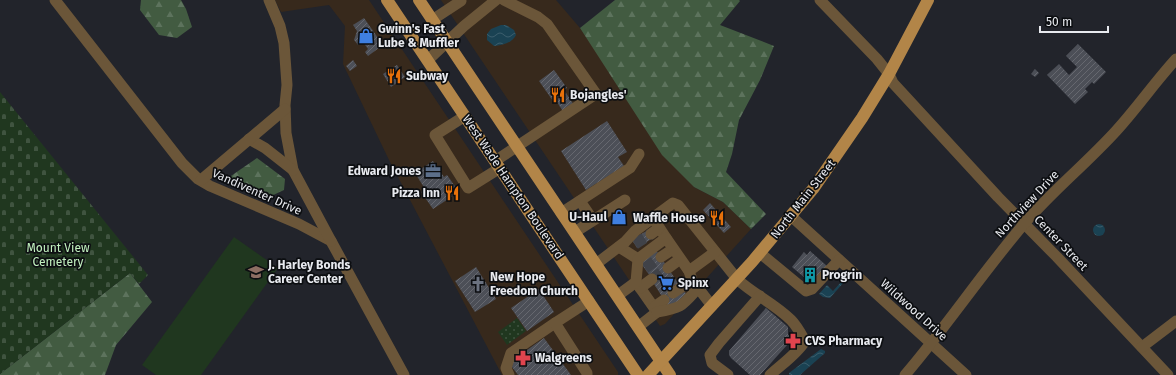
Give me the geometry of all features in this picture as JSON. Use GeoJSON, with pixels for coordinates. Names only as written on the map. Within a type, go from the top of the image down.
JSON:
{"type":"FeatureCollection","features":[{"type":"Feature","properties":{"kind":"main road","name":"West Wade Hampton Boulevard"},"geometry":{"type":"LineString","coordinates":[[387,0],[638,375]]}},
{"type":"Feature","properties":{"kind":"main road"},"geometry":{"type":"LineString","coordinates":[[419,0],[670,375]]}},
{"type":"Feature","properties":{"kind":"main road","name":"North Main Street"},"geometry":{"type":"LineString","coordinates":[[648,375],[737,279],[813,189],[841,150],[889,74],[928,0]]}},
{"type":"Feature","properties":{"kind":"street","name":"Vandiventer Drive"},"geometry":{"type":"LineString","coordinates":[[56,0],[189,171],[210,186],[299,224],[331,241]]}},
{"type":"Feature","properties":{"kind":"street"},"geometry":{"type":"LineString","coordinates":[[269,0],[280,26],[284,43],[287,86],[285,109],[286,133],[293,170],[404,375]]}},
{"type":"Feature","properties":{"kind":"street"},"geometry":{"type":"LineString","coordinates":[[428,60],[496,0]]}},
{"type":"Feature","properties":{"kind":"street"},"geometry":{"type":"LineString","coordinates":[[465,116],[435,136],[468,188],[517,147],[596,94],[547,24],[538,17],[504,0]]}},
{"type":"Feature","properties":{"kind":"street","name":"Center Street"},"geometry":{"type":"LineString","coordinates":[[820,0],[877,59],[889,74],[893,83],[1168,375]]}},
{"type":"Feature","properties":{"kind":"street"},"geometry":{"type":"LineString","coordinates":[[432,20],[461,1]]}},
{"type":"Feature","properties":{"kind":"street","name":"Northview Drive"},"geometry":{"type":"LineString","coordinates":[[905,375],[932,344],[993,261],[1024,223],[1053,192],[1115,132],[1176,59]]}},
{"type":"Feature","properties":{"kind":"street"},"geometry":{"type":"LineString","coordinates":[[201,180],[285,109]]}},
{"type":"Feature","properties":{"kind":"street"},"geometry":{"type":"LineString","coordinates":[[249,139],[265,148],[293,170]]}},
{"type":"Feature","properties":{"kind":"street"},"geometry":{"type":"LineString","coordinates":[[561,213],[630,168],[639,154]]}},
{"type":"Feature","properties":{"kind":"street"},"geometry":{"type":"LineString","coordinates":[[575,232],[625,200]]}},
{"type":"Feature","properties":{"kind":"street"},"geometry":{"type":"LineString","coordinates":[[580,201],[593,220]]}},
{"type":"Feature","properties":{"kind":"street"},"geometry":{"type":"LineString","coordinates":[[655,309],[640,278],[630,251],[635,231],[674,203],[678,205],[737,279],[745,287],[760,296],[792,321],[805,341],[800,350],[783,362],[770,375]]}},
{"type":"Feature","properties":{"kind":"street","name":"Wildwood Drive"},"geometry":{"type":"LineString","coordinates":[[791,216],[966,375]]}},
{"type":"Feature","properties":{"kind":"street"},"geometry":{"type":"LineString","coordinates":[[653,218],[655,231],[666,238],[712,306]]}},
{"type":"Feature","properties":{"kind":"street"},"geometry":{"type":"LineString","coordinates":[[596,264],[666,238]]}},
{"type":"Feature","properties":{"kind":"street"},"geometry":{"type":"LineString","coordinates":[[661,257],[673,249]]}},
{"type":"Feature","properties":{"kind":"street"},"geometry":{"type":"LineString","coordinates":[[673,293],[693,279],[715,252]]}},
{"type":"Feature","properties":{"kind":"street"},"geometry":{"type":"LineString","coordinates":[[760,253],[806,291],[812,289],[839,260]]}},
{"type":"Feature","properties":{"kind":"street"},"geometry":{"type":"LineString","coordinates":[[668,268],[680,259]]}},
{"type":"Feature","properties":{"kind":"street"},"geometry":{"type":"LineString","coordinates":[[618,296],[640,278],[652,279]]}},
{"type":"Feature","properties":{"kind":"street"},"geometry":{"type":"LineString","coordinates":[[655,309],[676,309],[685,303],[693,279]]}},
{"type":"Feature","properties":{"kind":"street"},"geometry":{"type":"LineString","coordinates":[[728,375],[712,363],[710,355],[760,296]]}},
{"type":"Feature","properties":{"kind":"street"},"geometry":{"type":"LineString","coordinates":[[638,327],[664,300]]}},
{"type":"Feature","properties":{"kind":"street"},"geometry":{"type":"LineString","coordinates":[[509,375],[506,368],[511,353],[589,301]]}},
{"type":"Feature","properties":{"kind":"street"},"geometry":{"type":"LineString","coordinates":[[1142,347],[1176,322]]}},
{"type":"Feature","properties":{"kind":"street"},"geometry":{"type":"LineString","coordinates":[[555,323],[587,375]]}},
{"type":"Feature","properties":{"kind":"shaded area"},"geometry":{"type":"Polygon","coordinates":[[[275,0],[369,0],[618,372],[618,375],[502,375],[389,160],[343,64],[345,26],[329,5],[281,12],[275,0]]]}},
{"type":"Feature","properties":{"kind":"shaded area"},"geometry":{"type":"Polygon","coordinates":[[[441,0],[556,0],[580,28],[694,187],[723,202],[751,229],[665,324],[660,326],[441,0]]]}},
{"type":"Feature","properties":{"kind":"green space"},"geometry":{"type":"Polygon","coordinates":[[[141,0],[181,0],[186,9],[192,27],[177,38],[159,35],[140,10],[141,0]]]}},
{"type":"Feature","properties":{"kind":"green space"},"geometry":{"type":"Polygon","coordinates":[[[615,0],[739,0],[740,1],[720,25],[774,46],[760,80],[739,120],[732,154],[726,172],[766,214],[751,229],[723,202],[694,187],[662,155],[580,28],[615,0]]]}},
{"type":"Feature","properties":{"kind":"green space","name":"Mount View Cemetery"},"geometry":{"type":"Polygon","coordinates":[[[0,92],[148,275],[139,284],[130,273],[0,374],[0,92]]]}},
{"type":"Feature","properties":{"kind":"green space"},"geometry":{"type":"Polygon","coordinates":[[[257,158],[285,179],[284,190],[269,197],[228,178],[257,158]]]}},
{"type":"Feature","properties":{"kind":"green space"},"geometry":{"type":"Polygon","coordinates":[[[234,237],[278,268],[201,375],[156,375],[142,365],[234,237]]]}},
{"type":"Feature","properties":{"kind":"green space"},"geometry":{"type":"Polygon","coordinates":[[[130,273],[152,302],[116,345],[105,375],[0,375],[0,374],[130,273]]]}},
{"type":"Feature","properties":{"kind":"green space"},"geometry":{"type":"Polygon","coordinates":[[[517,318],[526,331],[507,345],[498,332],[517,318]]]}},
{"type":"Feature","properties":{"kind":"water"},"geometry":{"type":"Polygon","coordinates":[[[501,25],[506,25],[514,30],[516,35],[507,43],[494,46],[487,40],[487,34],[491,29],[501,25]]]}},
{"type":"Feature","properties":{"kind":"water"},"geometry":{"type":"Polygon","coordinates":[[[1097,224],[1101,224],[1105,230],[1101,236],[1097,236],[1093,232],[1093,228],[1097,224]]]}},
{"type":"Feature","properties":{"kind":"water"},"geometry":{"type":"Polygon","coordinates":[[[842,281],[844,282],[830,298],[823,297],[819,294],[827,285],[833,291],[842,281]]]}},
{"type":"Feature","properties":{"kind":"water"},"geometry":{"type":"Polygon","coordinates":[[[821,349],[825,351],[825,353],[800,375],[789,375],[789,373],[821,349]]]}},
{"type":"Feature","properties":{"kind":"building","name":"Gwinn's Fast Lube & Muffler"},"geometry":{"type":"Polygon","coordinates":[[[364,18],[383,45],[368,56],[365,52],[368,49],[363,42],[358,45],[354,40],[357,31],[353,25],[364,18]]]}},
{"type":"Feature","properties":{"kind":"building"},"geometry":{"type":"Polygon","coordinates":[[[1078,44],[1106,72],[1094,84],[1092,82],[1085,89],[1088,92],[1075,104],[1047,75],[1059,64],[1069,75],[1077,67],[1066,56],[1078,44]]]}},
{"type":"Feature","properties":{"kind":"building"},"geometry":{"type":"Polygon","coordinates":[[[353,60],[357,66],[350,71],[346,66],[353,60]]]}},
{"type":"Feature","properties":{"kind":"building","name":"Subway"},"geometry":{"type":"Polygon","coordinates":[[[397,65],[405,77],[391,87],[383,74],[397,65]]]}},
{"type":"Feature","properties":{"kind":"building"},"geometry":{"type":"Polygon","coordinates":[[[1035,69],[1039,73],[1035,77],[1031,74],[1035,69]]]}},
{"type":"Feature","properties":{"kind":"building","name":"Bojangles'"},"geometry":{"type":"Polygon","coordinates":[[[554,70],[567,88],[564,90],[574,105],[564,113],[555,99],[553,101],[539,81],[554,70]]]}},
{"type":"Feature","properties":{"kind":"building"},"geometry":{"type":"Polygon","coordinates":[[[607,121],[627,152],[618,157],[624,166],[586,190],[561,151],[607,121]]]}},
{"type":"Feature","properties":{"kind":"building"},"geometry":{"type":"Polygon","coordinates":[[[433,161],[444,177],[447,175],[459,192],[433,209],[421,192],[425,189],[415,173],[433,161]]]}},
{"type":"Feature","properties":{"kind":"building","name":"Waffle House"},"geometry":{"type":"Polygon","coordinates":[[[710,203],[731,227],[724,233],[703,210],[710,203]]]}},
{"type":"Feature","properties":{"kind":"building"},"geometry":{"type":"Polygon","coordinates":[[[648,230],[653,238],[637,248],[632,240],[648,230]]]}},
{"type":"Feature","properties":{"kind":"building"},"geometry":{"type":"Polygon","coordinates":[[[656,250],[678,283],[670,288],[674,294],[685,292],[686,294],[670,309],[654,284],[655,283],[640,262],[656,250]]]}},
{"type":"Feature","properties":{"kind":"building","name":"Progrin"},"geometry":{"type":"Polygon","coordinates":[[[810,251],[827,266],[812,284],[792,267],[804,252],[807,255],[810,251]]]}},
{"type":"Feature","properties":{"kind":"building"},"geometry":{"type":"Polygon","coordinates":[[[476,267],[496,299],[475,312],[455,281],[476,267]]]}},
{"type":"Feature","properties":{"kind":"building"},"geometry":{"type":"Polygon","coordinates":[[[539,289],[554,312],[527,331],[511,308],[539,289]]]}},
{"type":"Feature","properties":{"kind":"building","name":"CVS Pharmacy"},"geometry":{"type":"Polygon","coordinates":[[[766,308],[788,327],[788,335],[796,335],[796,344],[788,344],[760,375],[750,375],[731,358],[729,351],[766,308]]]}},
{"type":"Feature","properties":{"kind":"building","name":"Walgreens"},"geometry":{"type":"Polygon","coordinates":[[[544,338],[571,375],[518,375],[512,367],[513,360],[544,338]]]}},
{"type":"Feature","properties":{"kind":"tunnel"},"geometry":{"type":"LineString","coordinates":[[635,244],[651,234]]}},
{"type":"Feature","properties":{"kind":"tunnel"},"geometry":{"type":"LineString","coordinates":[[645,268],[661,257]]}},
{"type":"Feature","properties":{"kind":"tunnel"},"geometry":{"type":"LineString","coordinates":[[652,279],[668,268]]}},
{"type":"Feature","properties":{"kind":"place","name":"Gwinn's Fast Lube & Muffler"},"geometry":{"type":"Point","coordinates":[366,36]}},
{"type":"Feature","properties":{"kind":"place","name":"Subway"},"geometry":{"type":"Point","coordinates":[394,76]}},
{"type":"Feature","properties":{"kind":"place","name":"Bojangles'"},"geometry":{"type":"Point","coordinates":[558,95]}},
{"type":"Feature","properties":{"kind":"place","name":"Edward Jones"},"geometry":{"type":"Point","coordinates":[433,171]}},
{"type":"Feature","properties":{"kind":"place","name":"Pizza Inn"},"geometry":{"type":"Point","coordinates":[452,193]}},
{"type":"Feature","properties":{"kind":"place","name":"U-Haul"},"geometry":{"type":"Point","coordinates":[619,217]}},
{"type":"Feature","properties":{"kind":"place","name":"Waffle House"},"geometry":{"type":"Point","coordinates":[717,218]}},
{"type":"Feature","properties":{"kind":"place","name":"J. Harley Bonds Career Center"},"geometry":{"type":"Point","coordinates":[256,272]}},
{"type":"Feature","properties":{"kind":"place","name":"Progrin"},"geometry":{"type":"Point","coordinates":[810,275]}},
{"type":"Feature","properties":{"kind":"place","name":"Spinx"},"geometry":{"type":"Point","coordinates":[666,283]}},
{"type":"Feature","properties":{"kind":"place","name":"New Hope Freedom Church"},"geometry":{"type":"Point","coordinates":[478,284]}},
{"type":"Feature","properties":{"kind":"place","name":"CVS Pharmacy"},"geometry":{"type":"Point","coordinates":[793,341]}},
{"type":"Feature","properties":{"kind":"place","name":"Walgreens"},"geometry":{"type":"Point","coordinates":[523,358]}}]}
